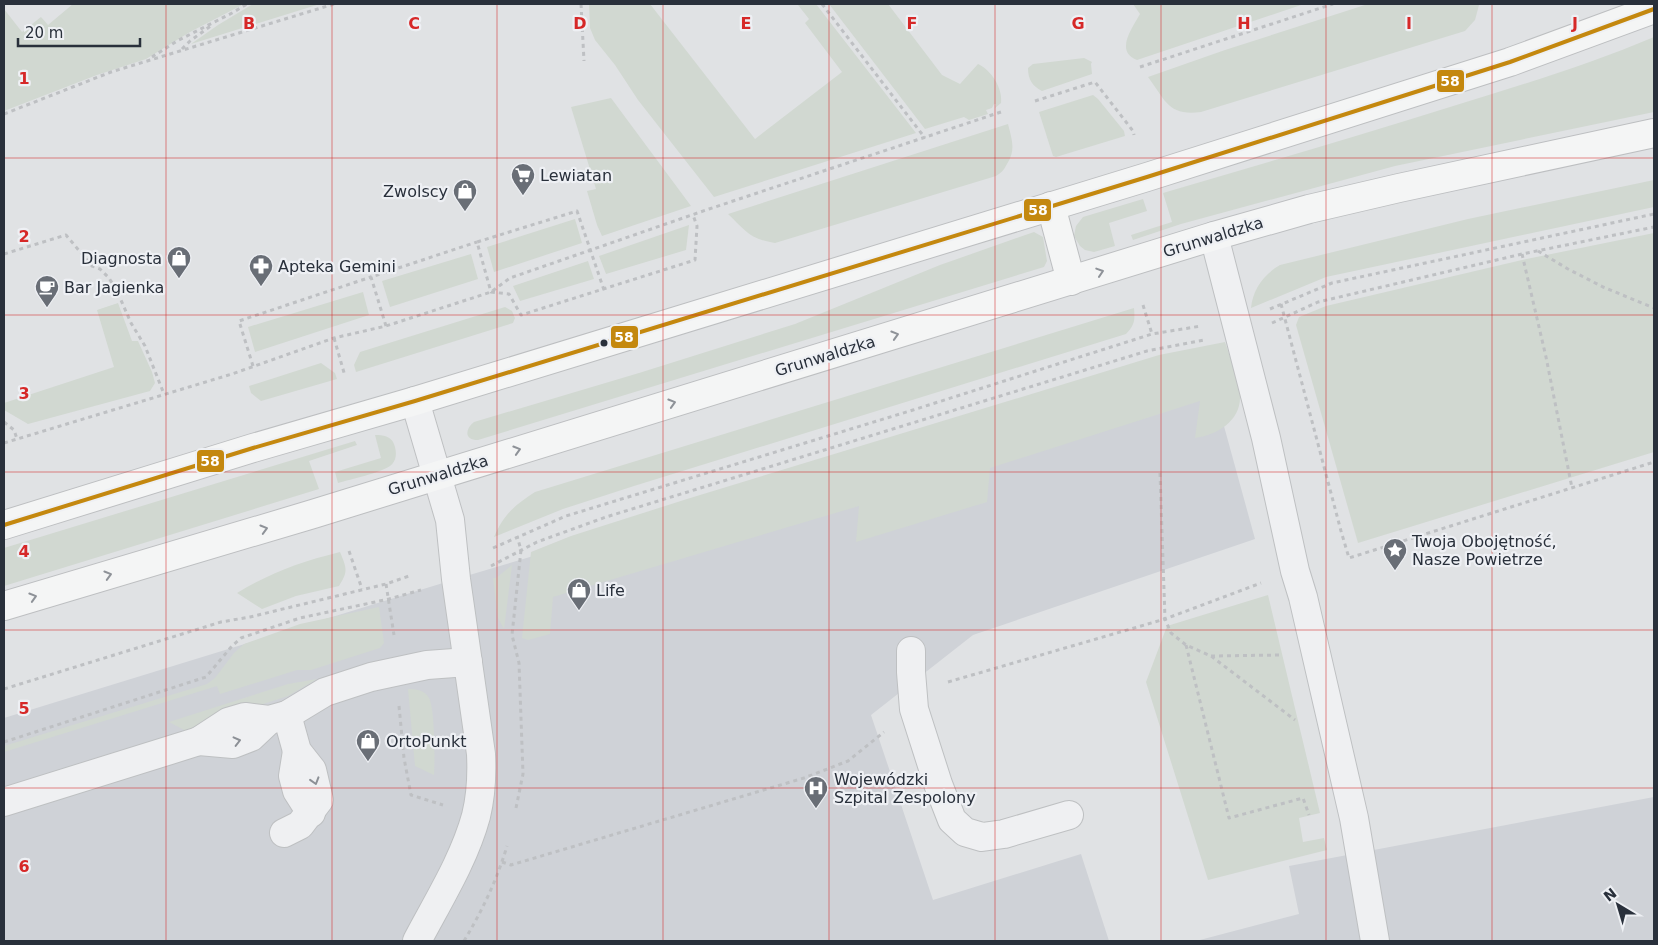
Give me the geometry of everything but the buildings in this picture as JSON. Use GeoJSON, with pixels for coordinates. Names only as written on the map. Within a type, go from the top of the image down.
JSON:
{"type":"FeatureCollection","features":[{"type":"Feature","properties":{"kind":"main road"},"geometry":{"type":"LineString","coordinates":[[4,525],[1051,206],[1510,62],[1654,9]]}},
{"type":"Feature","properties":{"kind":"main road","name":"Grunwaldzka"},"geometry":{"type":"LineString","coordinates":[[4,606],[313,514],[1214,236],[1310,209],[1381,192],[1654,133]]}},
{"type":"Feature","properties":{"kind":"main road"},"geometry":{"type":"LineString","coordinates":[[1051,206],[1071,281]]}},
{"type":"Feature","properties":{"kind":"lane"},"geometry":{"type":"LineString","coordinates":[[1214,236],[1266,438],[1295,571],[1338,747],[1354,818],[1375,941]]}},
{"type":"Feature","properties":{"kind":"lane"},"geometry":{"type":"LineString","coordinates":[[415,401],[450,520],[456,579],[481,754],[482,777],[476,815],[464,849],[417,941]]}},
{"type":"Feature","properties":{"kind":"lane"},"geometry":{"type":"LineString","coordinates":[[911,651],[913,702],[938,784],[952,820],[965,832],[982,837],[1004,834],[1069,815]]}},
{"type":"Feature","properties":{"kind":"lane"},"geometry":{"type":"LineString","coordinates":[[4,802],[198,741],[228,722],[245,717],[278,718],[325,692],[371,676],[427,665],[468,662]]}},
{"type":"Feature","properties":{"kind":"lane"},"geometry":{"type":"LineString","coordinates":[[278,718],[297,751],[293,776],[297,791],[311,813],[300,825],[284,833]]}},
{"type":"Feature","properties":{"kind":"path"},"geometry":{"type":"LineString","coordinates":[[147,60],[177,41],[247,4]]}},
{"type":"Feature","properties":{"kind":"path"},"geometry":{"type":"LineString","coordinates":[[4,114],[56,92],[147,60],[334,4]]}},
{"type":"Feature","properties":{"kind":"path"},"geometry":{"type":"LineString","coordinates":[[581,4],[584,61]]}},
{"type":"Feature","properties":{"kind":"path"},"geometry":{"type":"LineString","coordinates":[[822,4],[925,138]]}},
{"type":"Feature","properties":{"kind":"path"},"geometry":{"type":"LineString","coordinates":[[1140,67],[1332,4]]}},
{"type":"Feature","properties":{"kind":"path"},"geometry":{"type":"LineString","coordinates":[[182,50],[190,41],[219,20]]}},
{"type":"Feature","properties":{"kind":"path"},"geometry":{"type":"LineString","coordinates":[[1035,102],[1095,82],[1133,131],[1134,135]]}},
{"type":"Feature","properties":{"kind":"path"},"geometry":{"type":"LineString","coordinates":[[4,443],[232,374],[334,338],[386,326],[491,292],[510,278],[1004,111]]}},
{"type":"Feature","properties":{"kind":"path"},"geometry":{"type":"LineString","coordinates":[[253,366],[240,321],[577,210],[604,290]]}},
{"type":"Feature","properties":{"kind":"path"},"geometry":{"type":"LineString","coordinates":[[492,565],[568,530],[1147,351],[1238,327],[1252,316],[1332,283],[1654,214]]}},
{"type":"Feature","properties":{"kind":"path"},"geometry":{"type":"LineString","coordinates":[[491,292],[510,294],[522,315],[695,260],[697,226],[693,215]]}},
{"type":"Feature","properties":{"kind":"path"},"geometry":{"type":"LineString","coordinates":[[493,548],[566,516],[913,410],[1152,334],[1238,327],[1256,331],[1318,302],[1522,254],[1654,227]]}},
{"type":"Feature","properties":{"kind":"path"},"geometry":{"type":"LineString","coordinates":[[4,254],[66,234],[92,266],[100,269],[109,278],[117,291],[131,323],[145,346],[164,394]]}},
{"type":"Feature","properties":{"kind":"path"},"geometry":{"type":"LineString","coordinates":[[477,242],[491,292]]}},
{"type":"Feature","properties":{"kind":"path"},"geometry":{"type":"LineString","coordinates":[[1538,251],[1568,269],[1654,308]]}},
{"type":"Feature","properties":{"kind":"path"},"geometry":{"type":"LineString","coordinates":[[1522,254],[1546,357],[1572,488]]}},
{"type":"Feature","properties":{"kind":"path"},"geometry":{"type":"LineString","coordinates":[[371,277],[386,326]]}},
{"type":"Feature","properties":{"kind":"path"},"geometry":{"type":"LineString","coordinates":[[1282,304],[1349,558],[1654,462]]}},
{"type":"Feature","properties":{"kind":"path"},"geometry":{"type":"LineString","coordinates":[[1143,305],[1152,334]]}},
{"type":"Feature","properties":{"kind":"path"},"geometry":{"type":"LineString","coordinates":[[334,338],[345,376]]}},
{"type":"Feature","properties":{"kind":"path"},"geometry":{"type":"LineString","coordinates":[[4,422],[14,430],[17,439]]}},
{"type":"Feature","properties":{"kind":"path"},"geometry":{"type":"LineString","coordinates":[[1160,473],[1165,619],[1171,634],[1186,645],[1211,656],[1298,723],[1338,747]]}},
{"type":"Feature","properties":{"kind":"path"},"geometry":{"type":"LineString","coordinates":[[349,551],[362,589]]}},
{"type":"Feature","properties":{"kind":"path"},"geometry":{"type":"LineString","coordinates":[[502,862],[511,865],[804,778],[848,761],[926,688],[1165,619],[1295,571]]}},
{"type":"Feature","properties":{"kind":"path"},"geometry":{"type":"LineString","coordinates":[[4,689],[221,622],[250,617],[386,584],[408,576]]}},
{"type":"Feature","properties":{"kind":"path"},"geometry":{"type":"LineString","coordinates":[[386,584],[397,656],[397,694],[404,758],[411,794],[476,815]]}},
{"type":"Feature","properties":{"kind":"path"},"geometry":{"type":"LineString","coordinates":[[4,742],[206,678],[232,646],[241,638],[300,618],[417,591]]}},
{"type":"Feature","properties":{"kind":"path"},"geometry":{"type":"LineString","coordinates":[[1186,645],[1228,818],[1303,798],[1309,815]]}},
{"type":"Feature","properties":{"kind":"path"},"geometry":{"type":"LineString","coordinates":[[1211,656],[1316,654]]}},
{"type":"Feature","properties":{"kind":"shaded area"},"geometry":{"type":"Polygon","coordinates":[[[73,4],[244,4],[190,32],[146,59],[97,75],[4,111],[4,9],[22,32],[41,17],[48,25],[73,4]]]}},
{"type":"Feature","properties":{"kind":"shaded area"},"geometry":{"type":"Polygon","coordinates":[[[253,4],[320,4],[191,44],[218,25],[253,4]]]}},
{"type":"Feature","properties":{"kind":"shaded area"},"geometry":{"type":"Polygon","coordinates":[[[589,4],[650,4],[755,139],[842,72],[805,23],[809,19],[798,5],[816,4],[916,133],[714,197],[638,100],[615,65],[595,40],[590,28],[589,4]]]}},
{"type":"Feature","properties":{"kind":"shaded area"},"geometry":{"type":"Polygon","coordinates":[[[829,4],[888,4],[942,75],[960,84],[978,64],[992,75],[995,80],[1000,91],[1001,103],[995,108],[996,104],[994,104],[992,108],[986,110],[988,114],[969,120],[964,117],[925,129],[829,4]]]}},
{"type":"Feature","properties":{"kind":"shaded area"},"geometry":{"type":"Polygon","coordinates":[[[1133,4],[1304,4],[1137,60],[1130,56],[1126,45],[1127,38],[1140,14],[1133,4]]]}},
{"type":"Feature","properties":{"kind":"shaded area"},"geometry":{"type":"Polygon","coordinates":[[[1368,4],[1479,5],[1475,20],[1465,31],[1201,112],[1181,112],[1174,109],[1164,100],[1148,77],[1225,50],[1368,4]]]}},
{"type":"Feature","properties":{"kind":"shaded area"},"geometry":{"type":"Polygon","coordinates":[[[1654,37],[1654,112],[1395,166],[1181,224],[1133,240],[1131,235],[1172,222],[1163,193],[1527,83],[1604,57],[1654,37]]]}},
{"type":"Feature","properties":{"kind":"shaded area"},"geometry":{"type":"Polygon","coordinates":[[[1084,58],[1092,62],[1092,74],[1042,91],[1030,79],[1028,68],[1033,64],[1084,58]]]}},
{"type":"Feature","properties":{"kind":"shaded area"},"geometry":{"type":"Polygon","coordinates":[[[1093,95],[1124,131],[1125,136],[1056,157],[1053,156],[1039,112],[1093,95]]]}},
{"type":"Feature","properties":{"kind":"shaded area"},"geometry":{"type":"Polygon","coordinates":[[[611,98],[691,206],[602,236],[587,191],[596,189],[571,107],[611,98]]]}},
{"type":"Feature","properties":{"kind":"shaded area"},"geometry":{"type":"Polygon","coordinates":[[[1008,124],[1011,135],[1012,154],[1005,168],[996,176],[775,243],[753,236],[728,214],[1008,124]]]}},
{"type":"Feature","properties":{"kind":"shaded area"},"geometry":{"type":"Polygon","coordinates":[[[1654,180],[1654,207],[1326,277],[1251,308],[1254,295],[1260,283],[1280,265],[1468,219],[1654,180]]]}},
{"type":"Feature","properties":{"kind":"shaded area"},"geometry":{"type":"Polygon","coordinates":[[[1143,199],[1147,211],[1109,223],[1115,246],[1094,252],[1085,250],[1080,246],[1074,236],[1076,226],[1083,217],[1143,199]]]}},
{"type":"Feature","properties":{"kind":"shaded area"},"geometry":{"type":"Polygon","coordinates":[[[575,219],[582,243],[494,272],[487,247],[575,219]]]}},
{"type":"Feature","properties":{"kind":"shaded area"},"geometry":{"type":"Polygon","coordinates":[[[689,225],[686,250],[606,274],[599,256],[689,225]]]}},
{"type":"Feature","properties":{"kind":"shaded area"},"geometry":{"type":"Polygon","coordinates":[[[1034,232],[1043,237],[1047,261],[1044,267],[478,440],[473,440],[467,434],[474,422],[795,324],[940,265],[1034,232]]]}},
{"type":"Feature","properties":{"kind":"shaded area"},"geometry":{"type":"Polygon","coordinates":[[[1654,233],[1654,452],[1358,543],[1296,325],[1299,317],[1326,306],[1522,260],[1654,233]]]}},
{"type":"Feature","properties":{"kind":"shaded area"},"geometry":{"type":"Polygon","coordinates":[[[471,254],[478,279],[390,307],[382,281],[471,254]]]}},
{"type":"Feature","properties":{"kind":"shaded area"},"geometry":{"type":"Polygon","coordinates":[[[588,261],[594,279],[520,301],[513,286],[588,261]]]}},
{"type":"Feature","properties":{"kind":"shaded area"},"geometry":{"type":"Polygon","coordinates":[[[363,292],[369,315],[255,352],[248,327],[363,292]]]}},
{"type":"Feature","properties":{"kind":"shaded area"},"geometry":{"type":"Polygon","coordinates":[[[118,303],[132,341],[138,341],[152,372],[155,383],[150,391],[28,424],[4,410],[4,403],[114,367],[97,310],[118,303]]]}},
{"type":"Feature","properties":{"kind":"shaded area"},"geometry":{"type":"Polygon","coordinates":[[[505,307],[512,311],[515,318],[513,323],[356,372],[354,365],[360,352],[505,307]]]}},
{"type":"Feature","properties":{"kind":"shaded area"},"geometry":{"type":"Polygon","coordinates":[[[1134,308],[1134,322],[1126,334],[634,486],[563,509],[494,537],[502,522],[511,511],[535,492],[1134,308]]]}},
{"type":"Feature","properties":{"kind":"shaded area"},"geometry":{"type":"Polygon","coordinates":[[[1225,342],[1238,383],[1239,405],[1232,419],[1211,434],[1195,438],[1200,401],[990,468],[987,502],[856,542],[859,506],[553,597],[550,634],[528,640],[522,638],[531,552],[571,536],[687,499],[1159,355],[1225,342]]]}},
{"type":"Feature","properties":{"kind":"shaded area"},"geometry":{"type":"Polygon","coordinates":[[[1205,357],[1255,539],[973,635],[871,715],[933,900],[1081,854],[1109,941],[4,941],[4,718],[456,579],[1205,357]]]}},
{"type":"Feature","properties":{"kind":"shaded area"},"geometry":{"type":"Polygon","coordinates":[[[321,363],[335,373],[337,379],[261,401],[251,393],[249,386],[321,363]]]}},
{"type":"Feature","properties":{"kind":"shaded area"},"geometry":{"type":"Polygon","coordinates":[[[375,435],[386,436],[393,441],[396,453],[392,464],[385,469],[338,483],[335,472],[381,458],[375,435]]]}},
{"type":"Feature","properties":{"kind":"shaded area"},"geometry":{"type":"Polygon","coordinates":[[[355,441],[357,445],[309,461],[319,489],[4,586],[4,548],[355,441]]]}},
{"type":"Feature","properties":{"kind":"shaded area"},"geometry":{"type":"Polygon","coordinates":[[[340,552],[346,569],[339,586],[296,596],[262,609],[237,593],[287,568],[340,552]]]}},
{"type":"Feature","properties":{"kind":"shaded area"},"geometry":{"type":"Polygon","coordinates":[[[512,565],[504,629],[498,618],[493,578],[496,578],[512,565]]]}},
{"type":"Feature","properties":{"kind":"shaded area"},"geometry":{"type":"Polygon","coordinates":[[[1268,595],[1320,813],[1299,818],[1303,842],[1324,838],[1327,850],[1208,880],[1146,682],[1167,626],[1268,595]]]}},
{"type":"Feature","properties":{"kind":"shaded area"},"geometry":{"type":"Polygon","coordinates":[[[379,607],[384,643],[380,648],[311,670],[297,670],[220,694],[217,686],[4,752],[4,746],[207,684],[215,678],[234,653],[244,644],[300,624],[379,607]]]}},
{"type":"Feature","properties":{"kind":"shaded area"},"geometry":{"type":"Polygon","coordinates":[[[317,679],[288,696],[202,724],[188,732],[169,722],[288,684],[317,679]]]}},
{"type":"Feature","properties":{"kind":"shaded area"},"geometry":{"type":"Polygon","coordinates":[[[408,689],[425,693],[431,704],[434,735],[434,775],[415,766],[408,689]]]}},
{"type":"Feature","properties":{"kind":"shaded area"},"geometry":{"type":"Polygon","coordinates":[[[1654,797],[1654,941],[1196,941],[1299,914],[1289,866],[1654,797]]]}},
{"type":"Feature","properties":{"kind":"transit line","name":"58"},"geometry":{"type":"LineString","coordinates":[[4,525],[1147,177],[1510,62],[1654,9]]}},
{"type":"Feature","properties":{"kind":"place","name":"Lewiatan"},"geometry":{"type":"Point","coordinates":[523,196]}},
{"type":"Feature","properties":{"kind":"place","name":"Zwolscy"},"geometry":{"type":"Point","coordinates":[465,212]}},
{"type":"Feature","properties":{"kind":"place","name":"Diagnosta"},"geometry":{"type":"Point","coordinates":[179,279]}},
{"type":"Feature","properties":{"kind":"place","name":"Apteka Gemini"},"geometry":{"type":"Point","coordinates":[261,287]}},
{"type":"Feature","properties":{"kind":"place","name":"Bar Jagienka"},"geometry":{"type":"Point","coordinates":[47,308]}},
{"type":"Feature","properties":{"kind":"place","name":"Twoja Obojętność, Nasze Powietrze"},"geometry":{"type":"Point","coordinates":[1395,571]}},
{"type":"Feature","properties":{"kind":"place","name":"Life"},"geometry":{"type":"Point","coordinates":[579,611]}},
{"type":"Feature","properties":{"kind":"place","name":"OrtoPunkt"},"geometry":{"type":"Point","coordinates":[368,762]}},
{"type":"Feature","properties":{"kind":"place","name":"Wojewódzki Szpital Zespolony"},"geometry":{"type":"Point","coordinates":[816,809]}}]}
